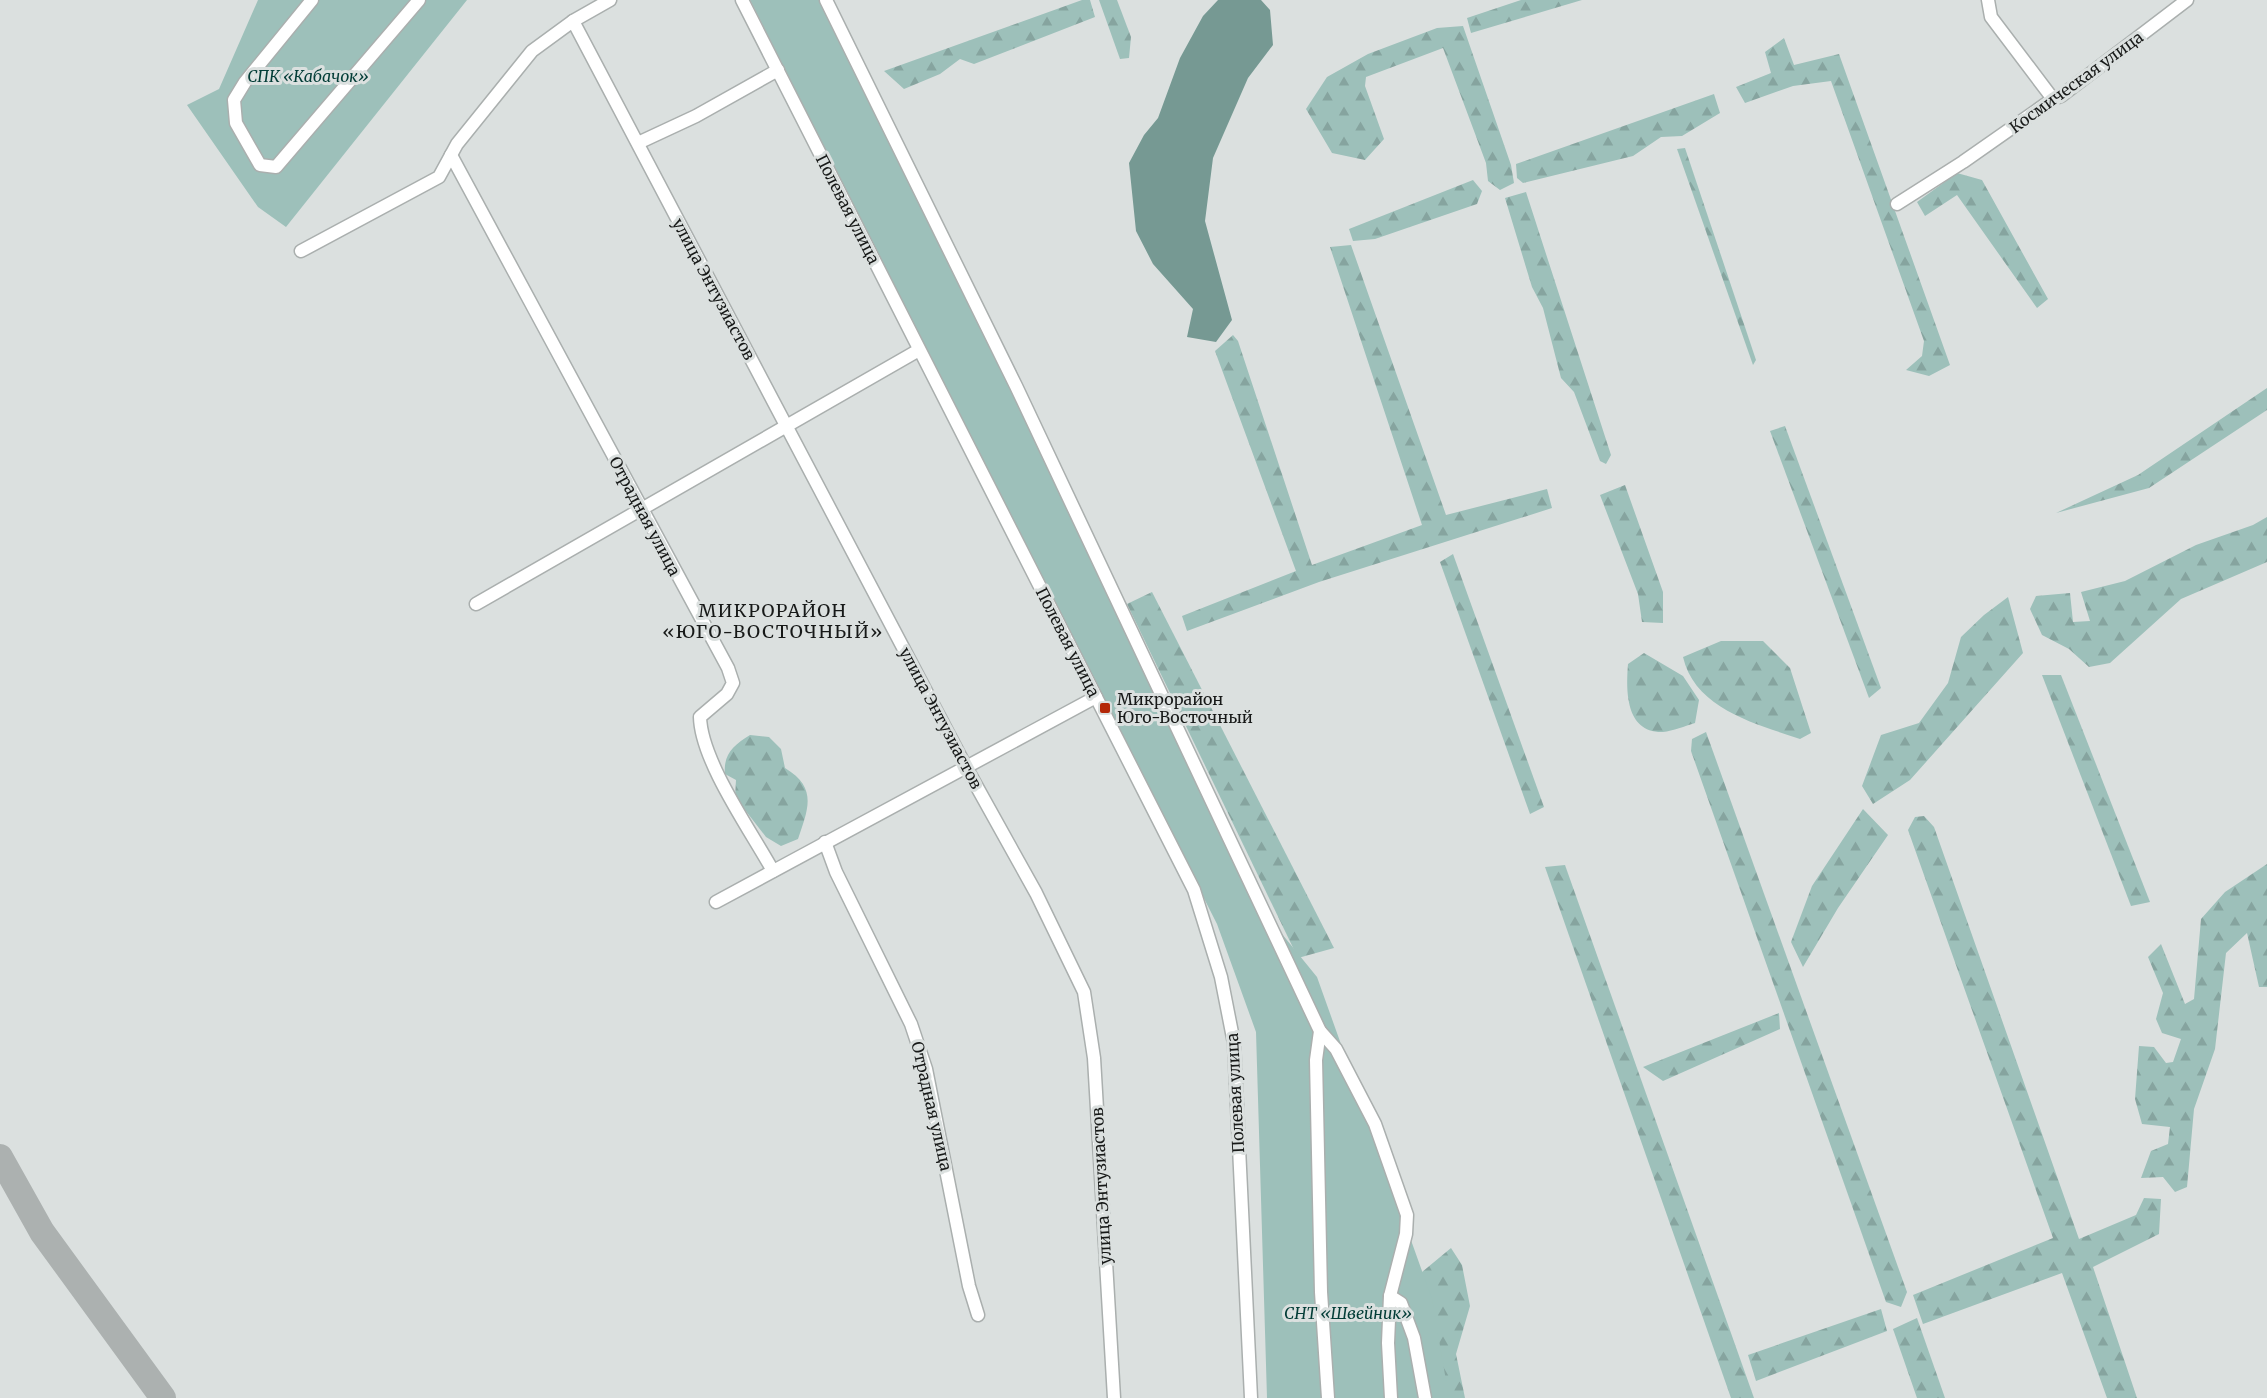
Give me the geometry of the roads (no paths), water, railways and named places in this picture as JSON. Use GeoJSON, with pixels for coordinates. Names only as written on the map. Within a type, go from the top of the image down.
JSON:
{"type":"FeatureCollection","features":[{"type":"Feature","properties":{"kind":"street"},"geometry":{"type":"LineString","coordinates":[[312,0],[245,82],[234,100],[236,123],[260,165],[276,167],[419,0]]}},
{"type":"Feature","properties":{"kind":"street"},"geometry":{"type":"LineString","coordinates":[[301,251],[439,177],[457,144],[532,51],[573,21],[610,0]]}},
{"type":"Feature","properties":{"kind":"street","name":"Полевая улица"},"geometry":{"type":"LineString","coordinates":[[742,0],[1194,890],[1221,977],[1234,1043],[1251,1398]]}},
{"type":"Feature","properties":{"kind":"street"},"geometry":{"type":"LineString","coordinates":[[826,0],[1016,386],[1320,1031],[1335,1049],[1375,1125],[1407,1215],[1406,1234],[1390,1296],[1388,1343],[1391,1398]]}},
{"type":"Feature","properties":{"kind":"street"},"geometry":{"type":"LineString","coordinates":[[1988,0],[1991,17],[2053,99]]}},
{"type":"Feature","properties":{"kind":"street","name":"Космическая улица"},"geometry":{"type":"LineString","coordinates":[[1897,204],[1963,162],[2053,99],[2061,96],[2187,0]]}},
{"type":"Feature","properties":{"kind":"street","name":"улица Энтузиастов"},"geometry":{"type":"LineString","coordinates":[[573,21],[967,769],[1036,893],[1084,992],[1094,1058],[1114,1398]]}},
{"type":"Feature","properties":{"kind":"street"},"geometry":{"type":"LineString","coordinates":[[638,143],[696,116],[778,70]]}},
{"type":"Feature","properties":{"kind":"street","name":"Отрадная улица"},"geometry":{"type":"LineString","coordinates":[[451,155],[728,668],[733,683],[727,694],[700,717],[700,724],[710,759],[773,871]]}},
{"type":"Feature","properties":{"kind":"street"},"geometry":{"type":"LineString","coordinates":[[476,604],[920,350]]}},
{"type":"Feature","properties":{"kind":"street"},"geometry":{"type":"LineString","coordinates":[[716,903],[825,842],[967,769],[1096,697]]}},
{"type":"Feature","properties":{"kind":"street","name":"Отрадная улица"},"geometry":{"type":"LineString","coordinates":[[825,842],[836,872],[915,1035],[926,1069],[969,1286],[978,1315]]}},
{"type":"Feature","properties":{"kind":"street"},"geometry":{"type":"LineString","coordinates":[[1320,1031],[1316,1060],[1321,1293],[1328,1398]]}},
{"type":"Feature","properties":{"kind":"street"},"geometry":{"type":"LineString","coordinates":[[1390,1296],[1401,1303],[1414,1338],[1425,1398]]}},
{"type":"Feature","properties":{"kind":"place","name":"Микрорайон Юго-Восточный"},"geometry":{"type":"Point","coordinates":[1105,708]}},
{"type":"Feature","properties":{"kind":"district","name":"МИКРОРАЙОН «ЮГО-ВОСТОЧНЫЙ»"},"geometry":{"type":"Point","coordinates":[773,621]}},
{"type":"Feature","properties":{"kind":"park label","name":"СПК «Кабачок»"},"geometry":{"type":"Point","coordinates":[308,76]}},
{"type":"Feature","properties":{"kind":"park label","name":"СНТ «Швейник»"},"geometry":{"type":"Point","coordinates":[1348,1313]}}]}
